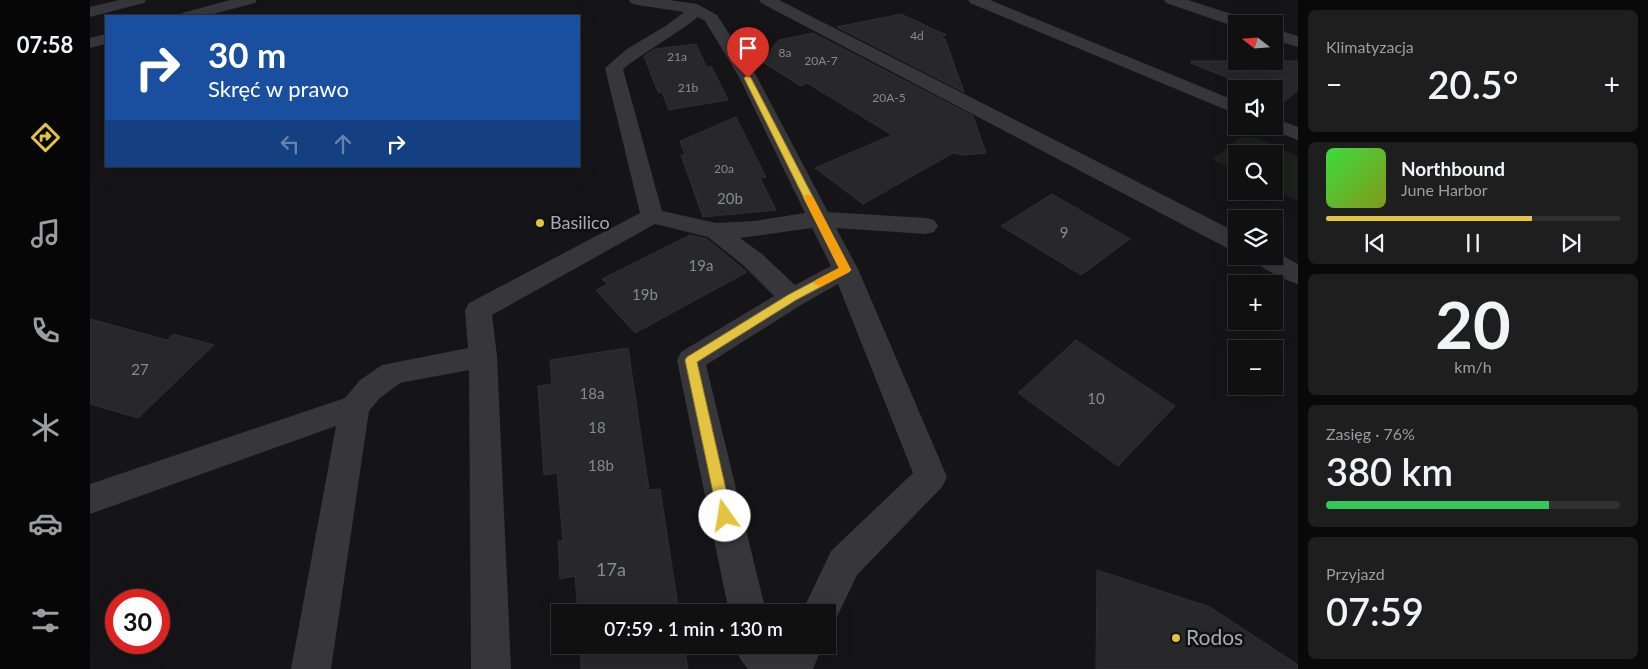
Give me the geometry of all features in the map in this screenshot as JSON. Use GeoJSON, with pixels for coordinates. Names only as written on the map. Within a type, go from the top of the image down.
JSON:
{"type":"FeatureCollection","features":[{"type":"Feature","properties":{"kind":"street"},"geometry":{"type":"LineString","coordinates":[[90,12],[138,0]]}},
{"type":"Feature","properties":{"kind":"street"},"geometry":{"type":"LineString","coordinates":[[192,15],[248,0]]}},
{"type":"Feature","properties":{"kind":"street"},"geometry":{"type":"LineString","coordinates":[[637,0],[697,5],[712,18],[748,78],[845,270],[931,477],[844,563],[824,604]]}},
{"type":"Feature","properties":{"kind":"street"},"geometry":{"type":"LineString","coordinates":[[768,0],[1228,238]]}},
{"type":"Feature","properties":{"kind":"street"},"geometry":{"type":"LineString","coordinates":[[976,0],[1228,105]]}},
{"type":"Feature","properties":{"kind":"street"},"geometry":{"type":"LineString","coordinates":[[1172,0],[1228,19]]}},
{"type":"Feature","properties":{"kind":"street"},"geometry":{"type":"LineString","coordinates":[[652,216],[614,68],[633,53],[673,29],[697,5]]}},
{"type":"Feature","properties":{"kind":"street"},"geometry":{"type":"LineString","coordinates":[[1283,37],[1298,42]]}},
{"type":"Feature","properties":{"kind":"street"},"geometry":{"type":"LineString","coordinates":[[90,43],[105,38]]}},
{"type":"Feature","properties":{"kind":"street"},"geometry":{"type":"LineString","coordinates":[[1283,128],[1298,134]]}},
{"type":"Feature","properties":{"kind":"street"},"geometry":{"type":"LineString","coordinates":[[491,669],[483,356],[478,310],[652,216],[716,231],[754,229],[819,219],[926,226]]}},
{"type":"Feature","properties":{"kind":"street"},"geometry":{"type":"LineString","coordinates":[[716,231],[753,260],[792,298]]}},
{"type":"Feature","properties":{"kind":"street"},"geometry":{"type":"LineString","coordinates":[[1280,265],[1298,274]]}},
{"type":"Feature","properties":{"kind":"street"},"geometry":{"type":"LineString","coordinates":[[745,604],[691,360],[792,298],[845,270]]}},
{"type":"Feature","properties":{"kind":"street"},"geometry":{"type":"LineString","coordinates":[[312,669],[355,407],[370,389],[392,373],[483,356]]}},
{"type":"Feature","properties":{"kind":"street"},"geometry":{"type":"LineString","coordinates":[[90,499],[355,407]]}},
{"type":"Feature","properties":{"kind":"street"},"geometry":{"type":"LineString","coordinates":[[761,654],[772,669]]}},
{"type":"Feature","properties":{"kind":"street"},"geometry":{"type":"LineString","coordinates":[[792,669],[800,654]]}},
{"type":"Feature","properties":{"kind":"shaded area"},"geometry":{"type":"Polygon","coordinates":[[[1241,137],[1258,138],[1273,145],[1230,145],[1241,137]]]}},
{"type":"Feature","properties":{"kind":"shaded area"},"geometry":{"type":"Polygon","coordinates":[[[1228,147],[1228,167],[1212,159],[1228,147]]]}},
{"type":"Feature","properties":{"kind":"shaded area"},"geometry":{"type":"Polygon","coordinates":[[[1283,150],[1298,157],[1298,201],[1283,194],[1283,150]]]}},
{"type":"Feature","properties":{"kind":"building"},"geometry":{"type":"Polygon","coordinates":[[[901,14],[946,35],[941,37],[945,39],[964,92],[837,27],[901,14]]]}},
{"type":"Feature","properties":{"kind":"building"},"geometry":{"type":"Polygon","coordinates":[[[813,33],[973,116],[986,153],[964,155],[953,153],[863,204],[815,168],[892,135],[807,83],[801,86],[761,61],[779,40],[813,33]]]}},
{"type":"Feature","properties":{"kind":"building"},"geometry":{"type":"Polygon","coordinates":[[[696,44],[707,68],[711,66],[728,100],[669,110],[662,92],[658,92],[644,56],[655,49],[696,44]]]}},
{"type":"Feature","properties":{"kind":"building"},"geometry":{"type":"Polygon","coordinates":[[[1191,61],[1228,61],[1228,70],[1283,70],[1283,61],[1298,61],[1298,90],[1285,101],[1283,100],[1283,80],[1233,80],[1191,63],[1191,61]]]}},
{"type":"Feature","properties":{"kind":"building"},"geometry":{"type":"Polygon","coordinates":[[[736,117],[766,177],[760,178],[776,210],[703,217],[681,155],[685,155],[680,141],[736,117]]]}},
{"type":"Feature","properties":{"kind":"building"},"geometry":{"type":"Polygon","coordinates":[[[1052,194],[1130,239],[1081,275],[1001,226],[1052,194]]]}},
{"type":"Feature","properties":{"kind":"building"},"geometry":{"type":"Polygon","coordinates":[[[690,235],[707,239],[747,272],[635,333],[596,290],[608,284],[602,279],[690,235]]]}},
{"type":"Feature","properties":{"kind":"building"},"geometry":{"type":"Polygon","coordinates":[[[90,319],[167,340],[173,334],[214,345],[138,418],[90,404],[90,319]]]}},
{"type":"Feature","properties":{"kind":"building"},"geometry":{"type":"Polygon","coordinates":[[[1076,340],[1175,406],[1118,466],[1018,393],[1076,340]]]}},
{"type":"Feature","properties":{"kind":"building"},"geometry":{"type":"Polygon","coordinates":[[[628,348],[649,490],[660,489],[678,604],[577,604],[575,576],[560,579],[558,541],[563,541],[557,473],[544,475],[538,386],[552,384],[550,360],[628,348]]]}},
{"type":"Feature","properties":{"kind":"building","name":"Rodos"},"geometry":{"type":"Polygon","coordinates":[[[1097,570],[1210,607],[1298,665],[1298,669],[1096,669],[1097,570]]]}},
{"type":"Feature","properties":{"kind":"building"},"geometry":{"type":"Polygon","coordinates":[[[580,654],[686,654],[688,669],[581,669],[580,654]]]}},
{"type":"Feature","properties":{"kind":"slow traffic"},"geometry":{"type":"LineString","coordinates":[[808,197],[845,270],[820,283]]}},
{"type":"Feature","properties":{"kind":"place","name":"Basilico"},"geometry":{"type":"Point","coordinates":[540,223]}},
{"type":"Feature","properties":{"kind":"place","name":"Rodos"},"geometry":{"type":"Point","coordinates":[1176,638]}},
{"type":"Feature","properties":{"kind":"route"},"geometry":{"type":"LineString","coordinates":[[725,516],[691,360],[792,298],[845,270],[748,78]]}}]}
